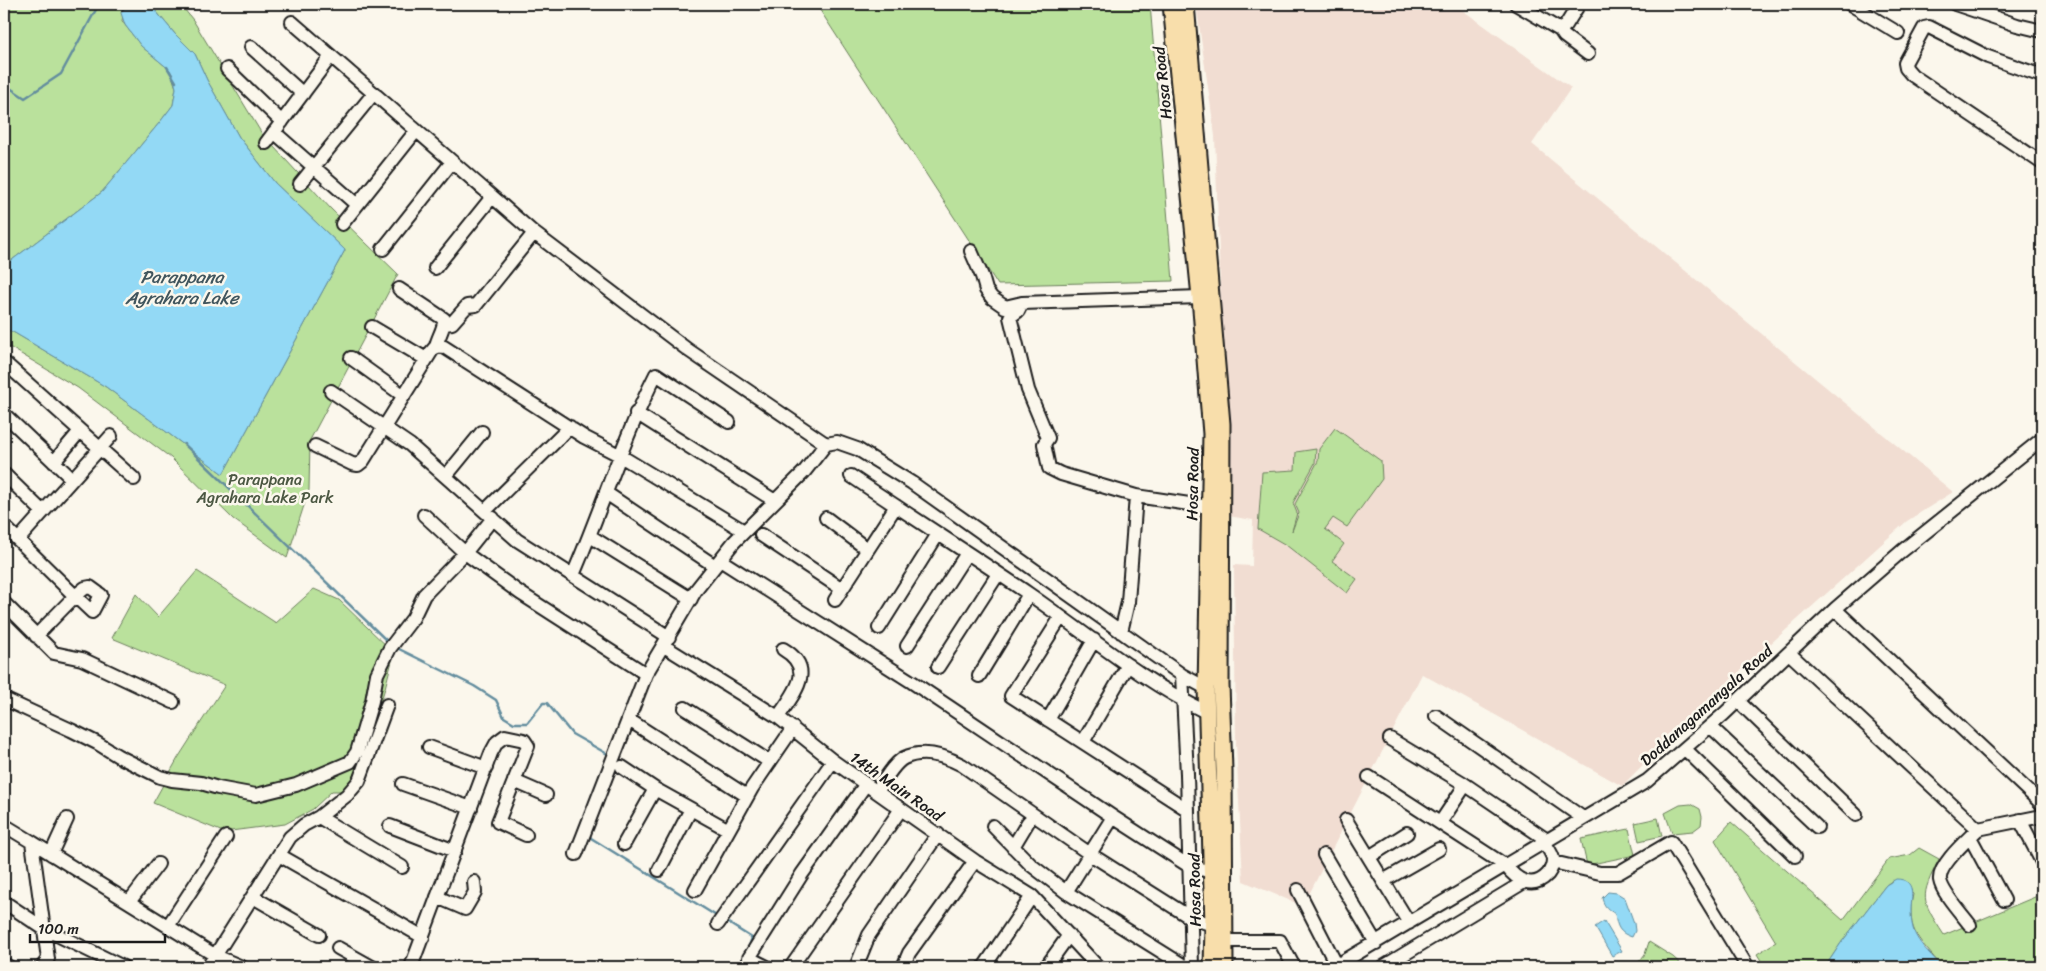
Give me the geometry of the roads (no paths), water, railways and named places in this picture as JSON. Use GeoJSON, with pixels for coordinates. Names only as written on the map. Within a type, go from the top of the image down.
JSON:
{"type":"FeatureCollection","features":[{"type":"Feature","properties":{"kind":"main road","name":"Hosa Road"},"geometry":{"type":"LineString","coordinates":[[1171,4],[1200,297],[1211,434],[1206,712],[1212,872],[1212,967]]}},
{"type":"Feature","properties":{"kind":"main road","name":"Hosa Road"},"geometry":{"type":"LineString","coordinates":[[1186,4],[1201,157],[1222,424],[1221,685],[1224,770],[1225,967]]}},
{"type":"Feature","properties":{"kind":"main road"},"geometry":{"type":"LineString","coordinates":[[1208,774],[1224,770]]}},
{"type":"Feature","properties":{"kind":"street"},"geometry":{"type":"LineString","coordinates":[[1516,4],[1560,30],[1564,36],[1588,54]]}},
{"type":"Feature","properties":{"kind":"street"},"geometry":{"type":"LineString","coordinates":[[1560,30],[1566,25],[1579,4]]}},
{"type":"Feature","properties":{"kind":"street"},"geometry":{"type":"LineString","coordinates":[[1850,4],[1898,32]]}},
{"type":"Feature","properties":{"kind":"street"},"geometry":{"type":"LineString","coordinates":[[1955,4],[2016,25],[2042,31]]}},
{"type":"Feature","properties":{"kind":"street"},"geometry":{"type":"LineString","coordinates":[[292,22],[534,233],[688,350],[826,444]]}},
{"type":"Feature","properties":{"kind":"street"},"geometry":{"type":"LineString","coordinates":[[2042,76],[2034,75],[1988,57],[1929,27],[1924,28],[1905,63],[1906,68],[1912,75],[2042,163]]}},
{"type":"Feature","properties":{"kind":"street"},"geometry":{"type":"LineString","coordinates":[[252,47],[303,94]]}},
{"type":"Feature","properties":{"kind":"street"},"geometry":{"type":"LineString","coordinates":[[266,143],[331,56]]}},
{"type":"Feature","properties":{"kind":"street"},"geometry":{"type":"LineString","coordinates":[[227,69],[314,167],[356,205]]}},
{"type":"Feature","properties":{"kind":"street"},"geometry":{"type":"LineString","coordinates":[[300,184],[374,93]]}},
{"type":"Feature","properties":{"kind":"street"},"geometry":{"type":"LineString","coordinates":[[342,224],[416,130]]}},
{"type":"Feature","properties":{"kind":"street"},"geometry":{"type":"LineString","coordinates":[[383,250],[452,162]]}},
{"type":"Feature","properties":{"kind":"street"},"geometry":{"type":"LineString","coordinates":[[435,268],[492,197]]}},
{"type":"Feature","properties":{"kind":"street"},"geometry":{"type":"LineString","coordinates":[[445,324],[452,323],[467,306],[476,305],[534,233]]}},
{"type":"Feature","properties":{"kind":"street"},"geometry":{"type":"LineString","coordinates":[[971,251],[986,290],[992,298],[1005,307],[1022,303],[1200,297]]}},
{"type":"Feature","properties":{"kind":"street"},"geometry":{"type":"LineString","coordinates":[[316,446],[352,464],[358,464],[363,461],[436,346],[445,324],[444,319],[399,289]]}},
{"type":"Feature","properties":{"kind":"street"},"geometry":{"type":"LineString","coordinates":[[1022,303],[1018,311],[1010,317],[1028,390],[1048,438],[1044,444],[1048,468],[1136,496],[1209,507]]}},
{"type":"Feature","properties":{"kind":"street"},"geometry":{"type":"LineString","coordinates":[[372,327],[426,359]]}},
{"type":"Feature","properties":{"kind":"street"},"geometry":{"type":"LineString","coordinates":[[436,346],[444,347],[570,427],[744,531]]}},
{"type":"Feature","properties":{"kind":"street"},"geometry":{"type":"LineString","coordinates":[[351,358],[404,396]]}},
{"type":"Feature","properties":{"kind":"street"},"geometry":{"type":"LineString","coordinates":[[6,364],[134,479]]}},
{"type":"Feature","properties":{"kind":"street"},"geometry":{"type":"LineString","coordinates":[[572,575],[590,536],[636,413],[656,374],[729,422]]}},
{"type":"Feature","properties":{"kind":"street","name":"14th Main Road"},"geometry":{"type":"LineString","coordinates":[[331,390],[410,445],[517,540],[572,575],[666,642],[778,717],[901,809],[975,860],[1032,896],[1098,967]]}},
{"type":"Feature","properties":{"kind":"street"},"geometry":{"type":"LineString","coordinates":[[636,413],[775,501]]}},
{"type":"Feature","properties":{"kind":"street"},"geometry":{"type":"LineString","coordinates":[[4,414],[72,479]]}},
{"type":"Feature","properties":{"kind":"street"},"geometry":{"type":"LineString","coordinates":[[4,699],[98,743],[118,756],[160,777],[201,783],[256,796],[296,785],[350,762],[357,752],[372,702],[377,674],[392,645],[413,618],[424,595],[465,553],[489,514],[570,427]]}},
{"type":"Feature","properties":{"kind":"street"},"geometry":{"type":"LineString","coordinates":[[54,462],[80,431]]}},
{"type":"Feature","properties":{"kind":"street"},"geometry":{"type":"LineString","coordinates":[[446,476],[482,432]]}},
{"type":"Feature","properties":{"kind":"street"},"geometry":{"type":"LineString","coordinates":[[18,540],[111,436]]}},
{"type":"Feature","properties":{"kind":"street","name":"Doddanagamangala Road"},"geometry":{"type":"LineString","coordinates":[[1335,966],[1647,781],[1685,749],[1835,610],[1902,551],[2042,439]]}},
{"type":"Feature","properties":{"kind":"street"},"geometry":{"type":"LineString","coordinates":[[576,854],[646,674],[691,599],[717,563],[744,531],[804,472],[826,444],[837,442],[856,449],[912,483],[1182,676],[1206,688]]}},
{"type":"Feature","properties":{"kind":"street"},"geometry":{"type":"LineString","coordinates":[[4,474],[43,512]]}},
{"type":"Feature","properties":{"kind":"street"},"geometry":{"type":"LineString","coordinates":[[851,476],[1029,594],[1128,665],[1184,701],[1206,712]]}},
{"type":"Feature","properties":{"kind":"street"},"geometry":{"type":"LineString","coordinates":[[606,493],[912,682],[1190,866],[1212,872]]}},
{"type":"Feature","properties":{"kind":"street"},"geometry":{"type":"LineString","coordinates":[[1121,632],[1128,602],[1136,496]]}},
{"type":"Feature","properties":{"kind":"street"},"geometry":{"type":"LineString","coordinates":[[761,535],[839,595],[896,506]]}},
{"type":"Feature","properties":{"kind":"street"},"geometry":{"type":"LineString","coordinates":[[424,515],[465,553],[520,593],[646,674]]}},
{"type":"Feature","properties":{"kind":"street"},"geometry":{"type":"LineString","coordinates":[[826,518],[867,549]]}},
{"type":"Feature","properties":{"kind":"street"},"geometry":{"type":"LineString","coordinates":[[4,526],[75,596],[36,636]]}},
{"type":"Feature","properties":{"kind":"street"},"geometry":{"type":"LineString","coordinates":[[879,628],[938,534]]}},
{"type":"Feature","properties":{"kind":"street"},"geometry":{"type":"LineString","coordinates":[[590,536],[691,599]]}},
{"type":"Feature","properties":{"kind":"street"},"geometry":{"type":"LineString","coordinates":[[907,646],[967,553]]}},
{"type":"Feature","properties":{"kind":"street"},"geometry":{"type":"LineString","coordinates":[[938,667],[998,574]]}},
{"type":"Feature","properties":{"kind":"street"},"geometry":{"type":"LineString","coordinates":[[979,676],[1029,594]]}},
{"type":"Feature","properties":{"kind":"street"},"geometry":{"type":"LineString","coordinates":[[4,603],[54,653],[82,659],[173,702]]}},
{"type":"Feature","properties":{"kind":"street"},"geometry":{"type":"LineString","coordinates":[[1835,610],[2042,804]]}},
{"type":"Feature","properties":{"kind":"street"},"geometry":{"type":"LineString","coordinates":[[1061,617],[1012,696],[1188,810]]}},
{"type":"Feature","properties":{"kind":"street"},"geometry":{"type":"LineString","coordinates":[[1048,720],[1094,640]]}},
{"type":"Feature","properties":{"kind":"street"},"geometry":{"type":"LineString","coordinates":[[778,717],[798,687],[801,677],[800,667],[794,655],[783,648]]}},
{"type":"Feature","properties":{"kind":"street"},"geometry":{"type":"LineString","coordinates":[[1789,653],[1974,833],[2004,900]]}},
{"type":"Feature","properties":{"kind":"street"},"geometry":{"type":"LineString","coordinates":[[1082,742],[1128,665]]}},
{"type":"Feature","properties":{"kind":"street"},"geometry":{"type":"LineString","coordinates":[[1182,676],[1192,967]]}},
{"type":"Feature","properties":{"kind":"street"},"geometry":{"type":"LineString","coordinates":[[1738,701],[1856,815]]}},
{"type":"Feature","properties":{"kind":"street"},"geometry":{"type":"LineString","coordinates":[[208,967],[290,837],[347,795],[359,781],[387,705]]}},
{"type":"Feature","properties":{"kind":"street"},"geometry":{"type":"LineString","coordinates":[[685,708],[770,762]]}},
{"type":"Feature","properties":{"kind":"street"},"geometry":{"type":"LineString","coordinates":[[1436,716],[1583,818]]}},
{"type":"Feature","properties":{"kind":"street"},"geometry":{"type":"LineString","coordinates":[[629,720],[747,796]]}},
{"type":"Feature","properties":{"kind":"street"},"geometry":{"type":"LineString","coordinates":[[1710,726],[1817,827]]}},
{"type":"Feature","properties":{"kind":"street"},"geometry":{"type":"LineString","coordinates":[[695,890],[747,796],[793,728]]}},
{"type":"Feature","properties":{"kind":"street"},"geometry":{"type":"LineString","coordinates":[[411,967],[486,768],[497,742],[505,736],[524,740],[528,746],[498,822],[526,835]]}},
{"type":"Feature","properties":{"kind":"street"},"geometry":{"type":"LineString","coordinates":[[1369,777],[1506,866],[1511,874],[1524,882],[1534,883],[1542,879],[1550,871],[1553,862],[1546,841],[1463,783],[1390,739]]}},
{"type":"Feature","properties":{"kind":"street"},"geometry":{"type":"LineString","coordinates":[[429,747],[486,768]]}},
{"type":"Feature","properties":{"kind":"street"},"geometry":{"type":"LineString","coordinates":[[1685,749],[1795,856]]}},
{"type":"Feature","properties":{"kind":"street"},"geometry":{"type":"LineString","coordinates":[[767,967],[749,958],[802,874],[871,788],[889,774],[904,758],[923,754],[945,756],[962,765],[1090,854],[1191,918],[1213,925]]}},
{"type":"Feature","properties":{"kind":"street"},"geometry":{"type":"LineString","coordinates":[[718,924],[833,760]]}},
{"type":"Feature","properties":{"kind":"street"},"geometry":{"type":"LineString","coordinates":[[622,767],[654,789],[728,829]]}},
{"type":"Feature","properties":{"kind":"street"},"geometry":{"type":"LineString","coordinates":[[514,782],[546,795]]}},
{"type":"Feature","properties":{"kind":"street"},"geometry":{"type":"LineString","coordinates":[[1440,823],[1462,790],[1463,783]]}},
{"type":"Feature","properties":{"kind":"street"},"geometry":{"type":"LineString","coordinates":[[403,784],[471,808]]}},
{"type":"Feature","properties":{"kind":"street"},"geometry":{"type":"LineString","coordinates":[[624,844],[654,789]]}},
{"type":"Feature","properties":{"kind":"street"},"geometry":{"type":"LineString","coordinates":[[659,870],[691,809]]}},
{"type":"Feature","properties":{"kind":"street"},"geometry":{"type":"LineString","coordinates":[[791,967],[901,809]]}},
{"type":"Feature","properties":{"kind":"street"},"geometry":{"type":"LineString","coordinates":[[1970,925],[1943,889],[1940,880],[1942,868],[1974,833],[2042,816]]}},
{"type":"Feature","properties":{"kind":"street"},"geometry":{"type":"LineString","coordinates":[[319,817],[402,867]]}},
{"type":"Feature","properties":{"kind":"street"},"geometry":{"type":"LineString","coordinates":[[1066,892],[1114,817]]}},
{"type":"Feature","properties":{"kind":"street"},"geometry":{"type":"LineString","coordinates":[[51,854],[67,819]]}},
{"type":"Feature","properties":{"kind":"street"},"geometry":{"type":"LineString","coordinates":[[1346,820],[1409,923]]}},
{"type":"Feature","properties":{"kind":"street"},"geometry":{"type":"LineString","coordinates":[[2020,820],[2042,862]]}},
{"type":"Feature","properties":{"kind":"street"},"geometry":{"type":"LineString","coordinates":[[1013,847],[1028,822]]}},
{"type":"Feature","properties":{"kind":"street"},"geometry":{"type":"LineString","coordinates":[[4,825],[216,956],[242,967]]}},
{"type":"Feature","properties":{"kind":"street"},"geometry":{"type":"LineString","coordinates":[[390,826],[455,851]]}},
{"type":"Feature","properties":{"kind":"street"},"geometry":{"type":"LineString","coordinates":[[993,826],[1031,865],[1066,892],[1186,967]]}},
{"type":"Feature","properties":{"kind":"street"},"geometry":{"type":"LineString","coordinates":[[1369,857],[1407,833]]}},
{"type":"Feature","properties":{"kind":"street"},"geometry":{"type":"LineString","coordinates":[[856,967],[869,935],[938,834]]}},
{"type":"Feature","properties":{"kind":"street"},"geometry":{"type":"LineString","coordinates":[[168,926],[226,837]]}},
{"type":"Feature","properties":{"kind":"street"},"geometry":{"type":"LineString","coordinates":[[32,842],[48,958],[42,967]]}},
{"type":"Feature","properties":{"kind":"street"},"geometry":{"type":"LineString","coordinates":[[1553,862],[1600,873],[1618,873],[1671,842],[1747,966]]}},
{"type":"Feature","properties":{"kind":"street"},"geometry":{"type":"LineString","coordinates":[[1384,881],[1439,849]]}},
{"type":"Feature","properties":{"kind":"street"},"geometry":{"type":"LineString","coordinates":[[279,855],[422,936]]}},
{"type":"Feature","properties":{"kind":"street"},"geometry":{"type":"LineString","coordinates":[[1324,855],[1376,943]]}},
{"type":"Feature","properties":{"kind":"street"},"geometry":{"type":"LineString","coordinates":[[903,967],[909,953],[975,860]]}},
{"type":"Feature","properties":{"kind":"street"},"geometry":{"type":"LineString","coordinates":[[129,902],[158,864]]}},
{"type":"Feature","properties":{"kind":"street"},"geometry":{"type":"LineString","coordinates":[[437,897],[465,909],[475,892],[474,882]]}},
{"type":"Feature","properties":{"kind":"street"},"geometry":{"type":"LineString","coordinates":[[1383,967],[1524,882]]}},
{"type":"Feature","properties":{"kind":"street"},"geometry":{"type":"LineString","coordinates":[[1298,890],[1335,966]]}},
{"type":"Feature","properties":{"kind":"street"},"geometry":{"type":"LineString","coordinates":[[984,967],[1032,896]]}},
{"type":"Feature","properties":{"kind":"street"},"geometry":{"type":"LineString","coordinates":[[253,897],[319,935]]}},
{"type":"Feature","properties":{"kind":"street"},"geometry":{"type":"LineString","coordinates":[[4,902],[43,928],[123,967]]}},
{"type":"Feature","properties":{"kind":"street"},"geometry":{"type":"LineString","coordinates":[[1046,967],[1069,936]]}},
{"type":"Feature","properties":{"kind":"street"},"geometry":{"type":"LineString","coordinates":[[1225,941],[1280,941],[1294,967]]}},
{"type":"Feature","properties":{"kind":"street"},"geometry":{"type":"LineString","coordinates":[[338,948],[372,967]]}},
{"type":"Feature","properties":{"kind":"street"},"geometry":{"type":"LineString","coordinates":[[4,964],[9,967]]}},
{"type":"Feature","properties":{"kind":"water","name":"Parappana Agrahara Lake"},"geometry":{"type":"Polygon","coordinates":[[[125,4],[150,4],[195,54],[207,80],[239,137],[275,183],[345,250],[223,474],[106,387],[13,332],[4,329],[4,266],[102,192],[173,105],[176,88],[173,76],[170,70],[141,46],[125,25],[121,13],[125,4]]]}},
{"type":"Feature","properties":{"kind":"water"},"geometry":{"type":"Polygon","coordinates":[[[1896,879],[1903,880],[1910,885],[1913,929],[1924,948],[1942,967],[1825,967],[1886,885],[1896,879]]]}},
{"type":"Feature","properties":{"kind":"water"},"geometry":{"type":"Polygon","coordinates":[[[1608,892],[1617,893],[1625,898],[1634,923],[1635,931],[1632,937],[1621,931],[1615,914],[1604,904],[1602,898],[1608,892]]]}},
{"type":"Feature","properties":{"kind":"water"},"geometry":{"type":"Polygon","coordinates":[[[1604,921],[1622,951],[1612,956],[1595,927],[1604,921]]]}},
{"type":"Feature","properties":{"kind":"waterway"},"geometry":{"type":"LineString","coordinates":[[4,84],[25,98],[61,74],[100,4]]}},
{"type":"Feature","properties":{"kind":"waterway"},"geometry":{"type":"LineString","coordinates":[[118,4],[123,9]]}},
{"type":"Feature","properties":{"kind":"waterway"},"geometry":{"type":"LineString","coordinates":[[167,67],[176,82]]}},
{"type":"Feature","properties":{"kind":"waterway"},"geometry":{"type":"LineString","coordinates":[[184,444],[388,642]]}},
{"type":"Feature","properties":{"kind":"waterway"},"geometry":{"type":"LineString","coordinates":[[397,648],[474,686],[496,700],[504,717],[514,723],[527,723],[543,703],[547,703],[572,734],[611,756]]}},
{"type":"Feature","properties":{"kind":"waterway"},"geometry":{"type":"LineString","coordinates":[[589,834],[591,838],[718,917]]}},
{"type":"Feature","properties":{"kind":"waterway"},"geometry":{"type":"LineString","coordinates":[[725,921],[752,938],[748,949]]}},
{"type":"Feature","properties":{"kind":"waterway"},"geometry":{"type":"LineString","coordinates":[[741,967],[744,959]]}},
{"type":"Feature","properties":{"kind":"park label","name":"Parappana Agrahara Lake Park"},"geometry":{"type":"Point","coordinates":[265,488]}}]}
